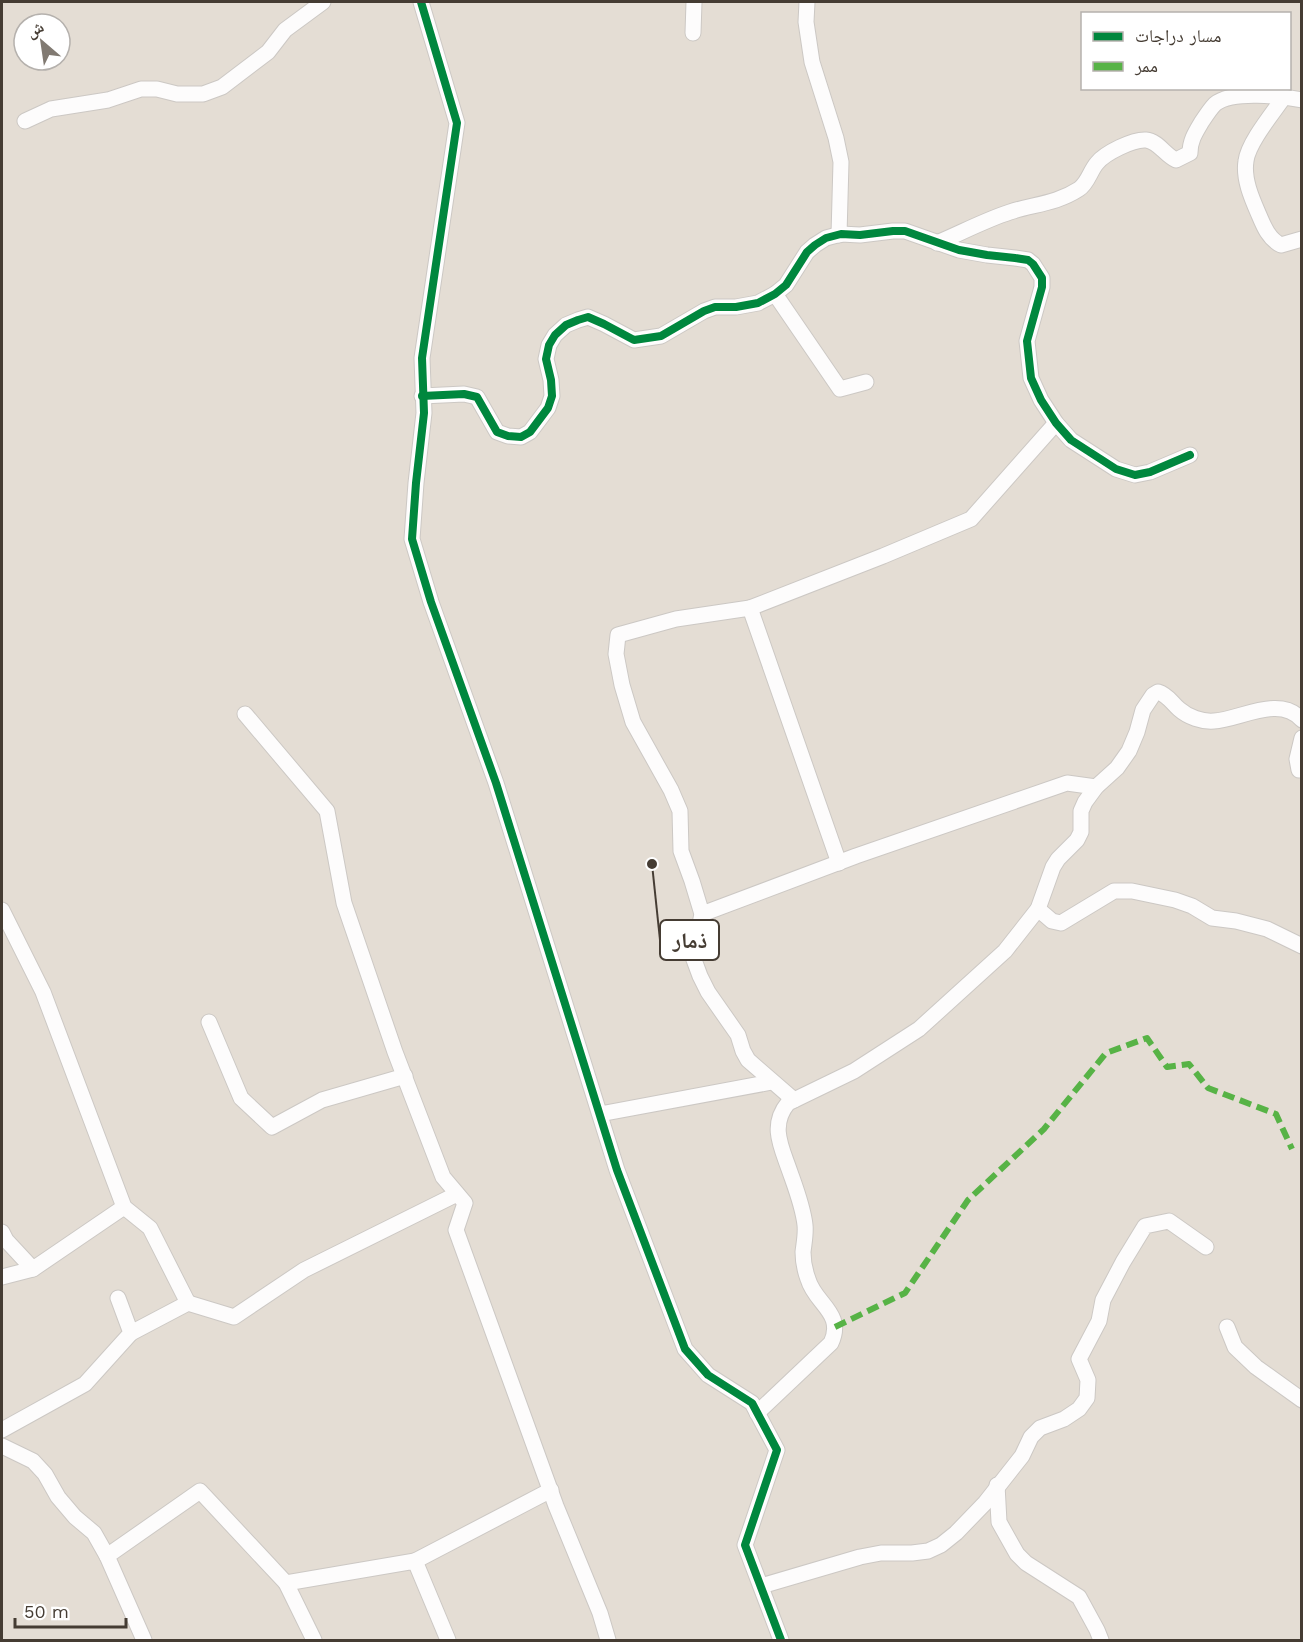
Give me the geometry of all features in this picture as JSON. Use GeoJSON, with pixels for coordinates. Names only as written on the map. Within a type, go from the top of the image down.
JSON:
{"type":"FeatureCollection","features":[{"type":"Feature","properties":{"kind":"street"},"geometry":{"type":"LineString","coordinates":[[25,121],[51,109],[108,100],[141,89],[157,88],[177,94],[203,94],[222,87],[268,52],[285,30],[323,2]]}},
{"type":"Feature","properties":{"kind":"street"},"geometry":{"type":"LineString","coordinates":[[422,2],[457,123],[422,358],[424,413],[412,539],[431,602],[496,783],[617,1170],[685,1349],[708,1375],[752,1403],[777,1450],[745,1545],[782,1641]]}},
{"type":"Feature","properties":{"kind":"street"},"geometry":{"type":"LineString","coordinates":[[693,33],[694,2]]}},
{"type":"Feature","properties":{"kind":"street"},"geometry":{"type":"LineString","coordinates":[[807,2],[806,22],[812,62],[836,138],[841,162],[839,235]]}},
{"type":"Feature","properties":{"kind":"street"},"geometry":{"type":"LineString","coordinates":[[937,243],[1008,213],[1066,197],[1082,188],[1097,163],[1105,156],[1136,141],[1147,140],[1176,160],[1184,158],[1190,153],[1190,145],[1196,132],[1216,103],[1231,98],[1259,95],[1302,100]]}},
{"type":"Feature","properties":{"kind":"street"},"geometry":{"type":"LineString","coordinates":[[1284,97],[1253,142],[1246,159],[1245,172],[1255,207],[1267,232],[1275,242],[1281,245],[1302,239]]}},
{"type":"Feature","properties":{"kind":"street"},"geometry":{"type":"LineString","coordinates":[[422,396],[464,394],[477,397],[497,432],[521,437],[530,432],[548,408],[552,396],[546,359],[549,345],[555,335],[566,325],[588,317],[634,340],[661,336],[715,307],[736,308],[758,303],[775,294],[786,285],[807,252],[826,238],[839,235],[905,231],[969,252],[1028,260],[1037,269],[1042,278],[1042,287],[1027,341],[1031,378],[1041,400],[1071,440],[1116,469],[1135,475],[1150,472],[1190,455]]}},
{"type":"Feature","properties":{"kind":"street"},"geometry":{"type":"LineString","coordinates":[[775,294],[840,389],[866,382]]}},
{"type":"Feature","properties":{"kind":"street"},"geometry":{"type":"LineString","coordinates":[[794,1100],[748,1060],[738,1035],[708,992],[700,976],[693,957],[702,914],[681,850],[680,811],[671,790],[633,722],[616,654],[618,634],[676,619],[750,608],[971,519],[1056,423]]}},
{"type":"Feature","properties":{"kind":"street"},"geometry":{"type":"LineString","coordinates":[[750,608],[839,863]]}},
{"type":"Feature","properties":{"kind":"street"},"geometry":{"type":"LineString","coordinates":[[757,1413],[831,1343],[834,1337],[834,1318],[808,1282],[803,1253],[806,1234],[802,1210],[780,1148],[778,1134],[782,1111],[788,1103],[854,1071],[919,1029],[1005,951],[1038,909],[1053,867],[1077,840],[1081,832],[1081,811],[1085,802],[1117,768],[1129,751],[1143,710],[1153,695],[1158,692],[1165,694],[1180,710],[1204,721],[1222,720],[1261,709],[1292,712],[1302,720]]}},
{"type":"Feature","properties":{"kind":"street"},"geometry":{"type":"LineString","coordinates":[[244,714],[327,811],[344,903],[443,1177],[465,1203],[456,1230],[550,1490],[600,1613],[608,1641]]}},
{"type":"Feature","properties":{"kind":"street"},"geometry":{"type":"LineString","coordinates":[[1299,770],[1297,759],[1302,738]]}},
{"type":"Feature","properties":{"kind":"street"},"geometry":{"type":"LineString","coordinates":[[702,914],[1067,783],[1096,788]]}},
{"type":"Feature","properties":{"kind":"street"},"geometry":{"type":"LineString","coordinates":[[1038,909],[1052,921],[1060,923],[1114,891],[1132,891],[1175,900],[1192,906],[1212,918],[1267,929],[1302,946]]}},
{"type":"Feature","properties":{"kind":"street"},"geometry":{"type":"LineString","coordinates":[[2,910],[43,992],[124,1207],[150,1228],[188,1303]]}},
{"type":"Feature","properties":{"kind":"street"},"geometry":{"type":"LineString","coordinates":[[209,1022],[241,1098],[272,1127],[322,1100],[405,1076]]}},
{"type":"Feature","properties":{"kind":"street"},"geometry":{"type":"LineString","coordinates":[[600,1114],[772,1082]]}},
{"type":"Feature","properties":{"kind":"street"},"geometry":{"type":"LineString","coordinates":[[2,1430],[85,1384],[131,1334],[188,1303],[234,1317],[304,1270],[457,1194]]}},
{"type":"Feature","properties":{"kind":"street"},"geometry":{"type":"LineString","coordinates":[[2,1277],[33,1269],[124,1207]]}},
{"type":"Feature","properties":{"kind":"street"},"geometry":{"type":"LineString","coordinates":[[760,1586],[840,1562],[881,1553],[928,1551],[956,1533],[985,1503],[1022,1456],[1031,1437],[1040,1428],[1073,1414],[1087,1398],[1088,1380],[1079,1359],[1099,1321],[1103,1300],[1145,1226],[1169,1221],[1206,1247]]}},
{"type":"Feature","properties":{"kind":"street"},"geometry":{"type":"LineString","coordinates":[[2,1233],[33,1269]]}},
{"type":"Feature","properties":{"kind":"street"},"geometry":{"type":"LineString","coordinates":[[118,1298],[131,1334]]}},
{"type":"Feature","properties":{"kind":"street"},"geometry":{"type":"LineString","coordinates":[[1227,1327],[1235,1347],[1302,1400]]}},
{"type":"Feature","properties":{"kind":"street"},"geometry":{"type":"LineString","coordinates":[[2,1446],[33,1461],[45,1474],[58,1497],[75,1517],[94,1533],[107,1556],[144,1641]]}},
{"type":"Feature","properties":{"kind":"street"},"geometry":{"type":"LineString","coordinates":[[997,1485],[999,1522],[1017,1554],[1026,1563],[1078,1597],[1101,1641]]}},
{"type":"Feature","properties":{"kind":"street"},"geometry":{"type":"LineString","coordinates":[[286,1584],[414,1561],[550,1490]]}},
{"type":"Feature","properties":{"kind":"street"},"geometry":{"type":"LineString","coordinates":[[107,1556],[200,1491],[286,1584],[314,1641]]}},
{"type":"Feature","properties":{"kind":"street"},"geometry":{"type":"LineString","coordinates":[[414,1561],[448,1641]]}},
{"type":"Feature","properties":{"kind":"shaded area"},"geometry":{"type":"Polygon","coordinates":[[[2,2],[1301,2],[1301,1640],[2,1640],[2,2]]]}},
{"type":"Feature","properties":{"kind":"marked path"},"geometry":{"type":"LineString","coordinates":[[835,1327],[905,1293],[968,1200],[1044,1129],[1106,1053],[1147,1038],[1167,1067],[1189,1064],[1208,1088],[1276,1114],[1292,1149]]}},
{"type":"Feature","properties":{"kind":"cycle path"},"geometry":{"type":"LineString","coordinates":[[421,2],[457,123],[422,358],[424,413],[412,539],[431,602],[496,783],[617,1170],[685,1349],[708,1375],[752,1403],[777,1450],[745,1545],[781,1640]]}},
{"type":"Feature","properties":{"kind":"cycle path"},"geometry":{"type":"LineString","coordinates":[[422,396],[464,394],[477,397],[497,432],[521,437],[530,432],[548,408],[552,396],[546,359],[549,345],[555,335],[566,325],[588,317],[634,340],[661,336],[704,311],[715,307],[736,307],[758,303],[775,294],[786,285],[807,252],[826,238],[841,234],[860,235],[905,231],[959,250],[1028,260],[1033,264],[1042,278],[1042,287],[1027,341],[1031,378],[1041,400],[1071,440],[1116,469],[1135,475],[1150,472],[1190,455]]}},
{"type":"Feature","properties":{"kind":"place","name":"ذمار"},"geometry":{"type":"Point","coordinates":[652,864]}}]}
